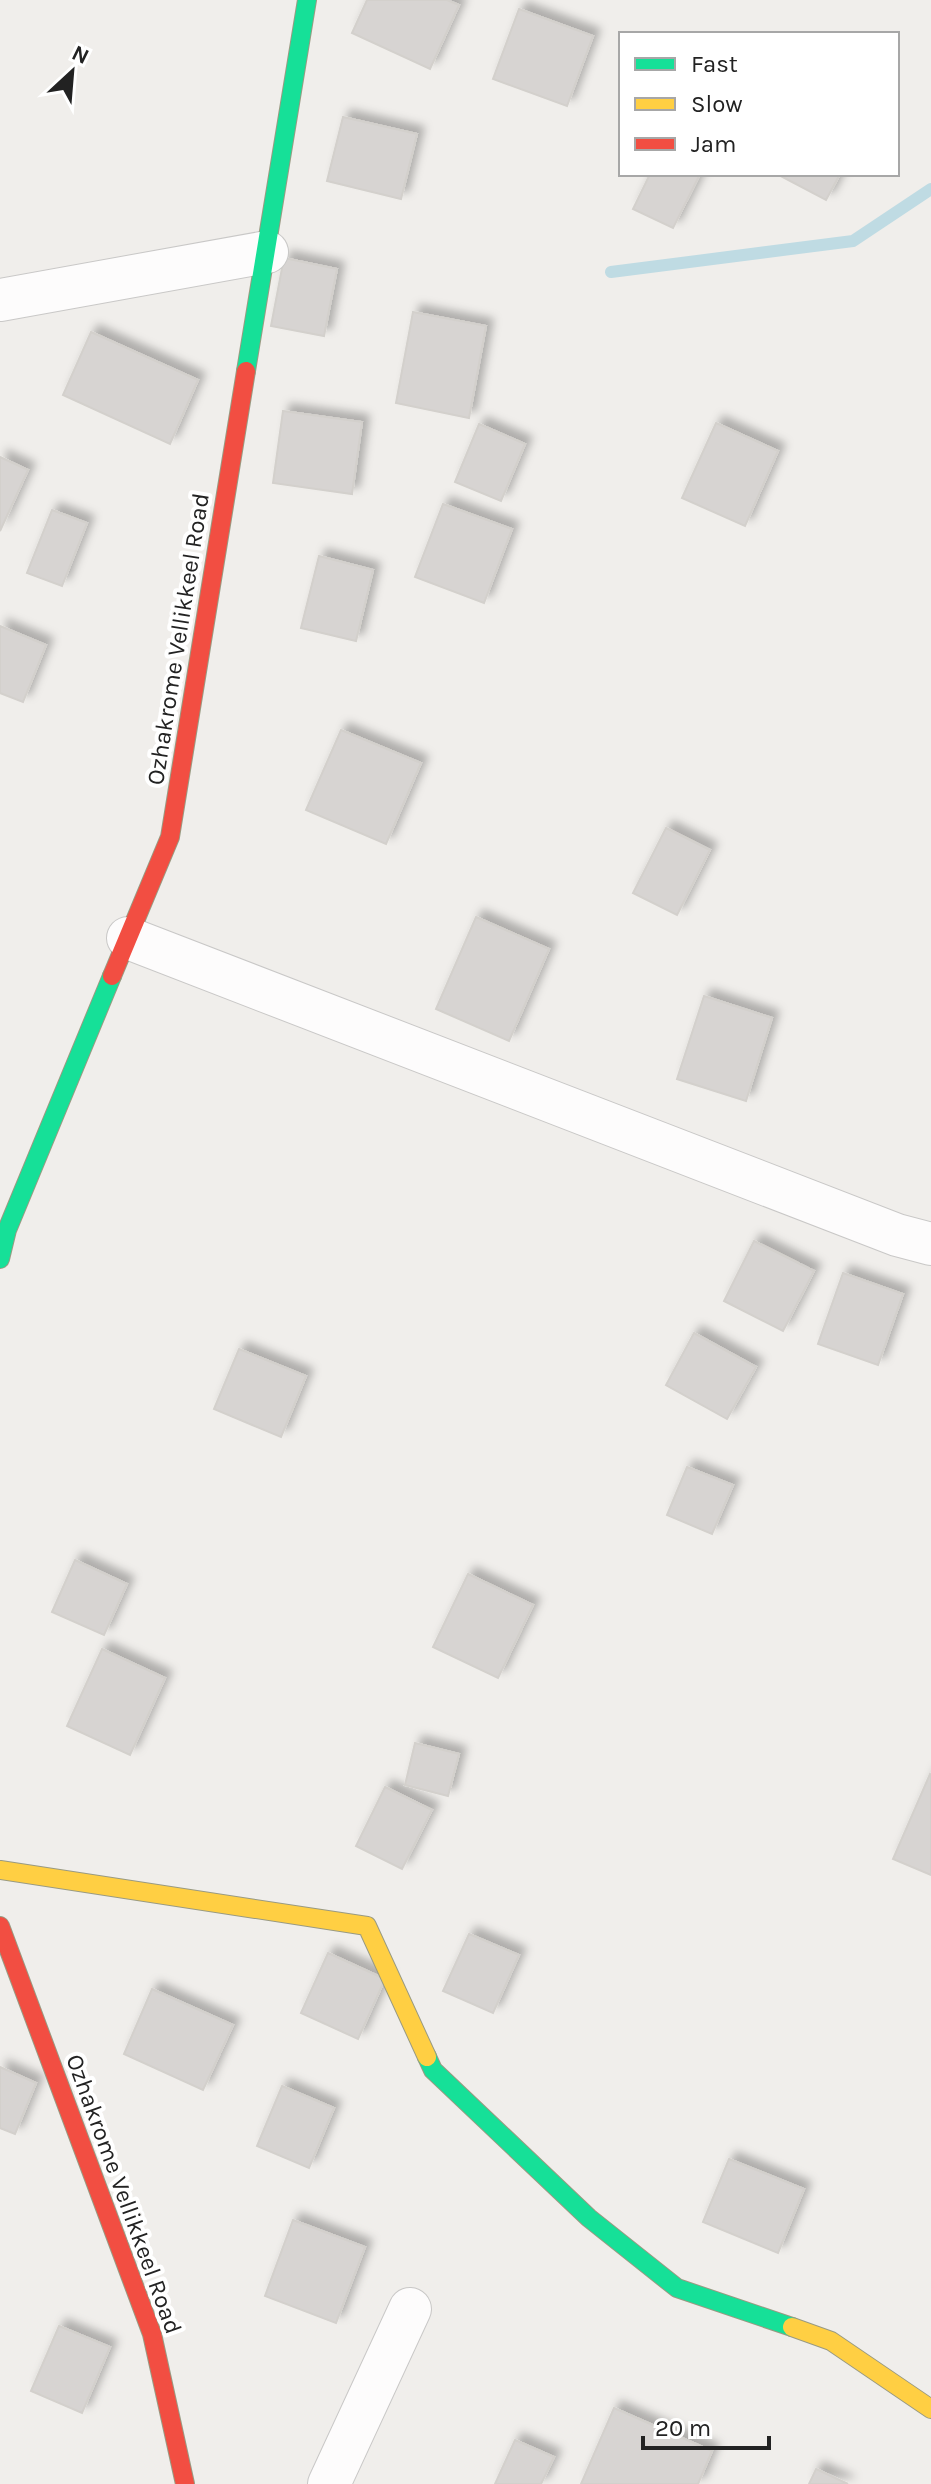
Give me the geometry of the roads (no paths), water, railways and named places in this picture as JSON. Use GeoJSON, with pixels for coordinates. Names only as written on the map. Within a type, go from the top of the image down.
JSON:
{"type":"FeatureCollection","features":[{"type":"Feature","properties":{"kind":"main road","name":"Ozhakrome Vellikkeel Road"},"geometry":{"type":"LineString","coordinates":[[0,1259],[7,1230],[170,837],[307,0]]}},
{"type":"Feature","properties":{"kind":"main road"},"geometry":{"type":"LineString","coordinates":[[0,1870],[367,1926],[433,2070],[589,2218],[677,2288],[831,2341],[931,2409]]}},
{"type":"Feature","properties":{"kind":"main road","name":"Ozhakrome Vellikkeel Road"},"geometry":{"type":"LineString","coordinates":[[0,1926],[152,2334],[185,2484]]}},
{"type":"Feature","properties":{"kind":"street"},"geometry":{"type":"LineString","coordinates":[[0,300],[267,252]]}},
{"type":"Feature","properties":{"kind":"street"},"geometry":{"type":"LineString","coordinates":[[128,938],[883,1230],[931,1244]]}},
{"type":"Feature","properties":{"kind":"street"},"geometry":{"type":"LineString","coordinates":[[329,2484],[410,2309]]}},
{"type":"Feature","properties":{"kind":"waterway"},"geometry":{"type":"LineString","coordinates":[[611,272],[853,241],[931,189]]}}]}
